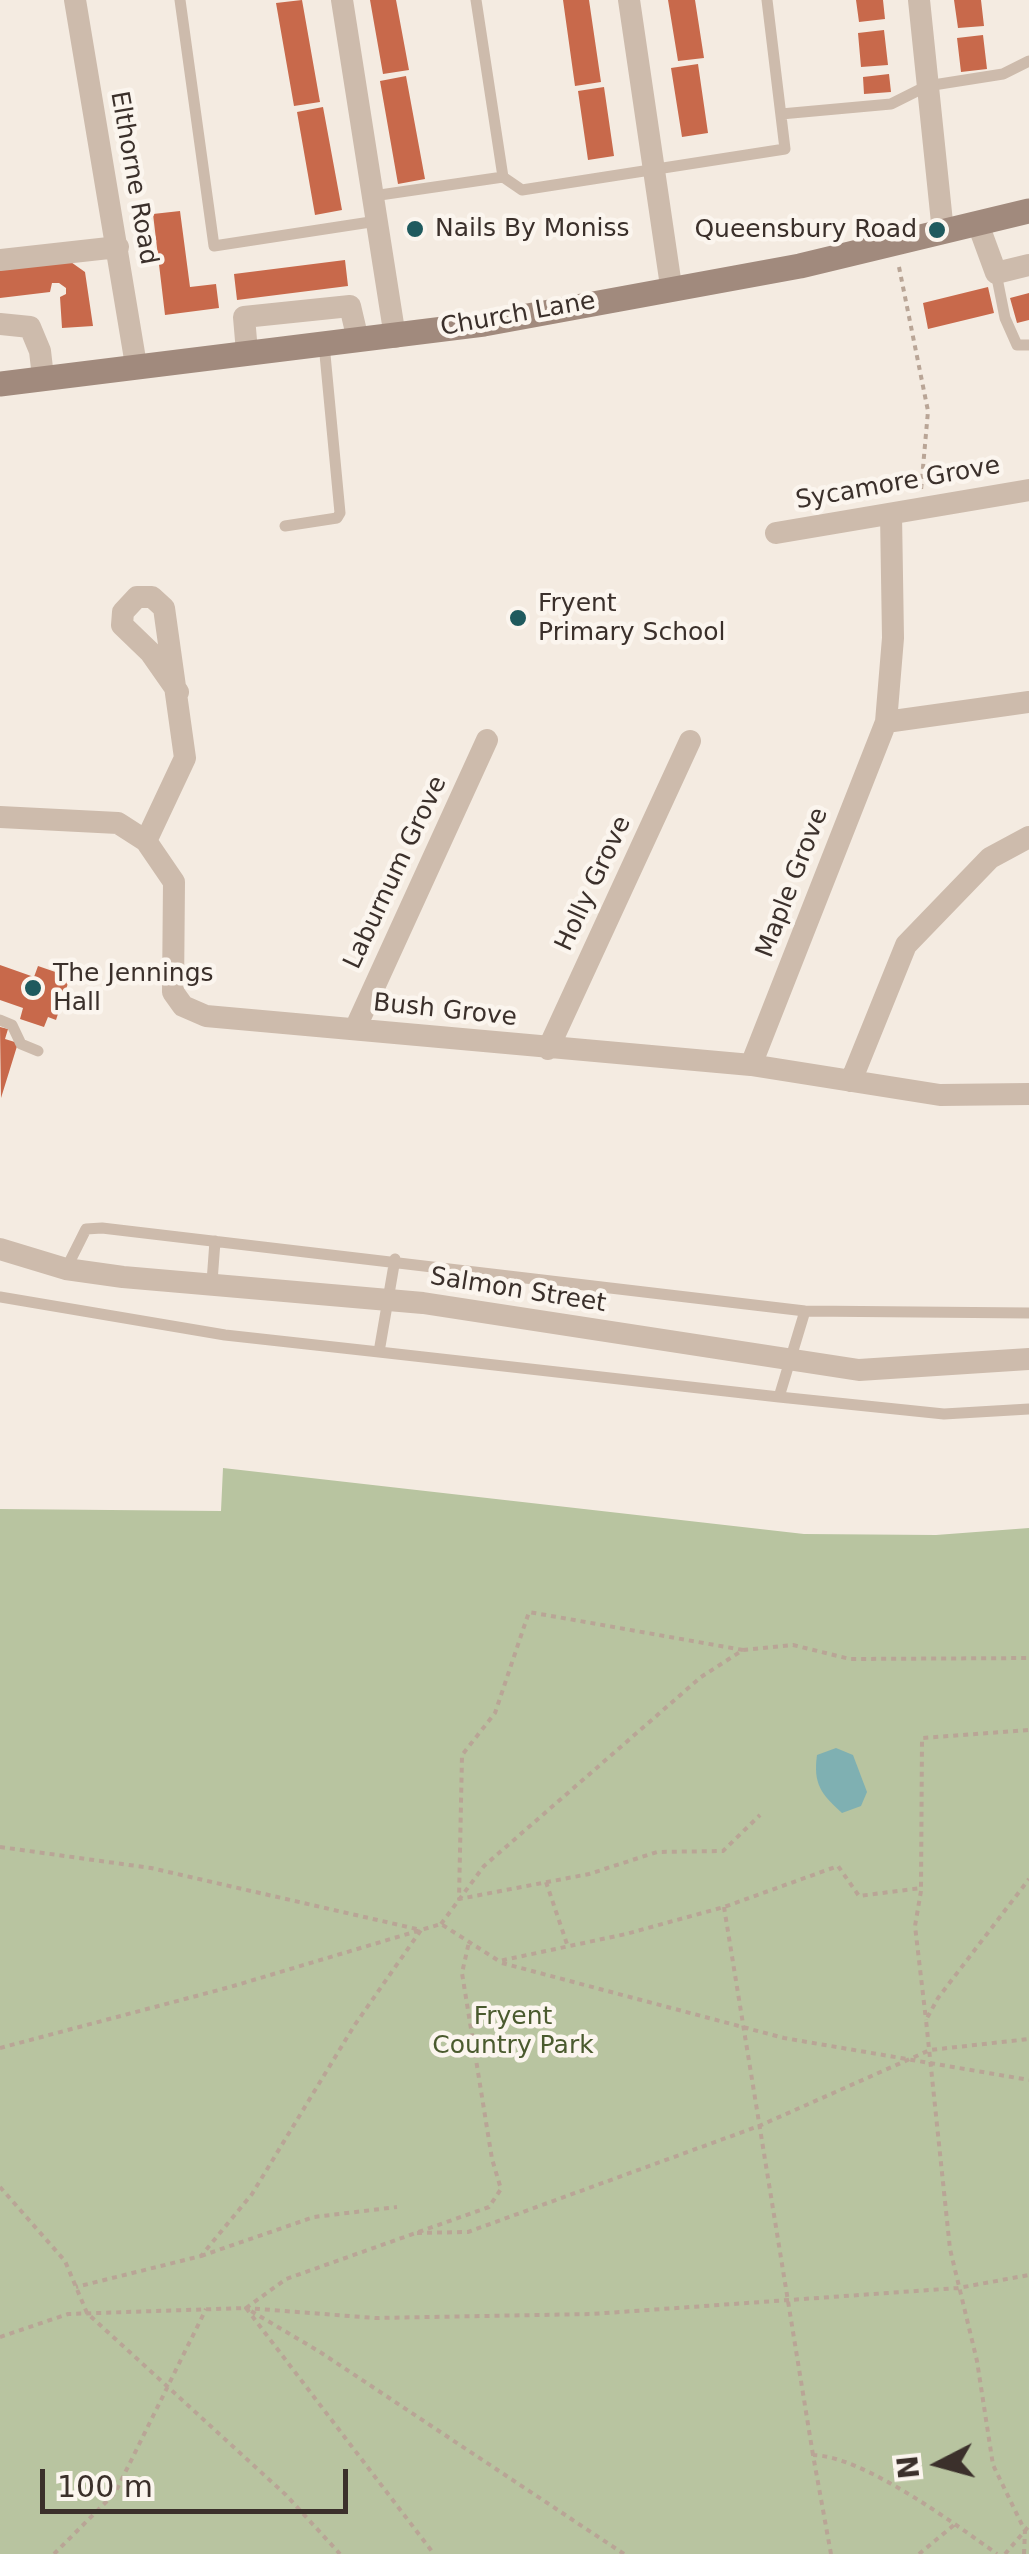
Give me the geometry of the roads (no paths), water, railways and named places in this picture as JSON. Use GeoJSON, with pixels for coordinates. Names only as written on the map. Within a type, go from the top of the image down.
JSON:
{"type":"FeatureCollection","features":[{"type":"Feature","properties":{"kind":"main road","name":"Church Lane"},"geometry":{"type":"LineString","coordinates":[[0,384],[395,337],[800,266],[1029,211]]}},
{"type":"Feature","properties":{"kind":"street","name":"Elthorne Road"},"geometry":{"type":"LineString","coordinates":[[76,0],[136,365]]}},
{"type":"Feature","properties":{"kind":"street"},"geometry":{"type":"LineString","coordinates":[[342,0],[395,337]]}},
{"type":"Feature","properties":{"kind":"street"},"geometry":{"type":"LineString","coordinates":[[629,0],[671,286]]}},
{"type":"Feature","properties":{"kind":"street"},"geometry":{"type":"LineString","coordinates":[[918,0],[943,232]]}},
{"type":"Feature","properties":{"kind":"street"},"geometry":{"type":"LineString","coordinates":[[978,224],[996,273],[1029,266]]}},
{"type":"Feature","properties":{"kind":"street"},"geometry":{"type":"LineString","coordinates":[[0,260],[118,248]]}},
{"type":"Feature","properties":{"kind":"street"},"geometry":{"type":"LineString","coordinates":[[247,352],[244,317],[350,306],[358,340]]}},
{"type":"Feature","properties":{"kind":"street"},"geometry":{"type":"LineString","coordinates":[[0,324],[30,327],[40,352],[44,378]]}},
{"type":"Feature","properties":{"kind":"street","name":"Sycamore Grove"},"geometry":{"type":"LineString","coordinates":[[776,533],[1029,490]]}},
{"type":"Feature","properties":{"kind":"street","name":"Maple Grove"},"geometry":{"type":"LineString","coordinates":[[752,1065],[886,722],[893,638],[890,514]]}},
{"type":"Feature","properties":{"kind":"street"},"geometry":{"type":"LineString","coordinates":[[0,817],[118,823],[146,841],[185,758],[178,692]]}},
{"type":"Feature","properties":{"kind":"street"},"geometry":{"type":"LineString","coordinates":[[886,722],[1029,702]]}},
{"type":"Feature","properties":{"kind":"street","name":"Laburnum Grove"},"geometry":{"type":"LineString","coordinates":[[354,1028],[487,740]]}},
{"type":"Feature","properties":{"kind":"street","name":"Holly Grove"},"geometry":{"type":"LineString","coordinates":[[548,1049],[690,741]]}},
{"type":"Feature","properties":{"kind":"street"},"geometry":{"type":"LineString","coordinates":[[851,1082],[906,945],[990,858],[1029,837]]}},
{"type":"Feature","properties":{"kind":"street","name":"Bush Grove"},"geometry":{"type":"LineString","coordinates":[[146,841],[174,882],[173,992],[183,1006],[206,1016],[752,1065],[940,1095],[1029,1094]]}},
{"type":"Feature","properties":{"kind":"street","name":"Salmon Street"},"geometry":{"type":"LineString","coordinates":[[0,1251],[66,1268],[388,1301],[859,1370],[1029,1359]]}},
{"type":"Feature","properties":{"kind":"lane"},"geometry":{"type":"LineString","coordinates":[[180,0],[214,246],[377,221]]}},
{"type":"Feature","properties":{"kind":"lane"},"geometry":{"type":"LineString","coordinates":[[476,0],[503,176],[522,190],[653,166],[785,149],[766,0]]}},
{"type":"Feature","properties":{"kind":"lane"},"geometry":{"type":"LineString","coordinates":[[781,114],[891,104],[926,86],[1003,74],[1029,61]]}},
{"type":"Feature","properties":{"kind":"lane"},"geometry":{"type":"LineString","coordinates":[[373,196],[503,176]]}},
{"type":"Feature","properties":{"kind":"lane"},"geometry":{"type":"LineString","coordinates":[[996,273],[1005,318],[1017,344],[1029,345]]}},
{"type":"Feature","properties":{"kind":"lane"},"geometry":{"type":"LineString","coordinates":[[285,526],[337,518],[340,513],[324,344]]}},
{"type":"Feature","properties":{"kind":"lane"},"geometry":{"type":"LineString","coordinates":[[0,1020],[12,1025],[21,1044],[38,1051]]}},
{"type":"Feature","properties":{"kind":"lane"},"geometry":{"type":"LineString","coordinates":[[66,1268],[86,1230],[395,1259],[805,1311],[1029,1313]]}},
{"type":"Feature","properties":{"kind":"lane"},"geometry":{"type":"LineString","coordinates":[[212,1282],[215,1241]]}},
{"type":"Feature","properties":{"kind":"lane"},"geometry":{"type":"LineString","coordinates":[[379,1352],[395,1259]]}},
{"type":"Feature","properties":{"kind":"lane"},"geometry":{"type":"LineString","coordinates":[[0,1297],[225,1335],[779,1398],[944,1414],[1029,1408]]}},
{"type":"Feature","properties":{"kind":"lane"},"geometry":{"type":"LineString","coordinates":[[779,1398],[805,1311]]}},
{"type":"Feature","properties":{"kind":"water"},"geometry":{"type":"Polygon","coordinates":[[[836,1748],[853,1755],[867,1792],[861,1806],[842,1813],[824,1794],[816,1774],[817,1755],[836,1748]]]}},
{"type":"Feature","properties":{"kind":"place","name":"Nails By Moniss"},"geometry":{"type":"Point","coordinates":[415,229]}},
{"type":"Feature","properties":{"kind":"place","name":"Queensbury Road"},"geometry":{"type":"Point","coordinates":[937,230]}},
{"type":"Feature","properties":{"kind":"place","name":"Fryent Primary School"},"geometry":{"type":"Point","coordinates":[518,618]}},
{"type":"Feature","properties":{"kind":"place","name":"The Jennings Hall"},"geometry":{"type":"Point","coordinates":[33,988]}},
{"type":"Feature","properties":{"kind":"park label","name":"Fryent Country Park"},"geometry":{"type":"Point","coordinates":[513,2032]}}]}
